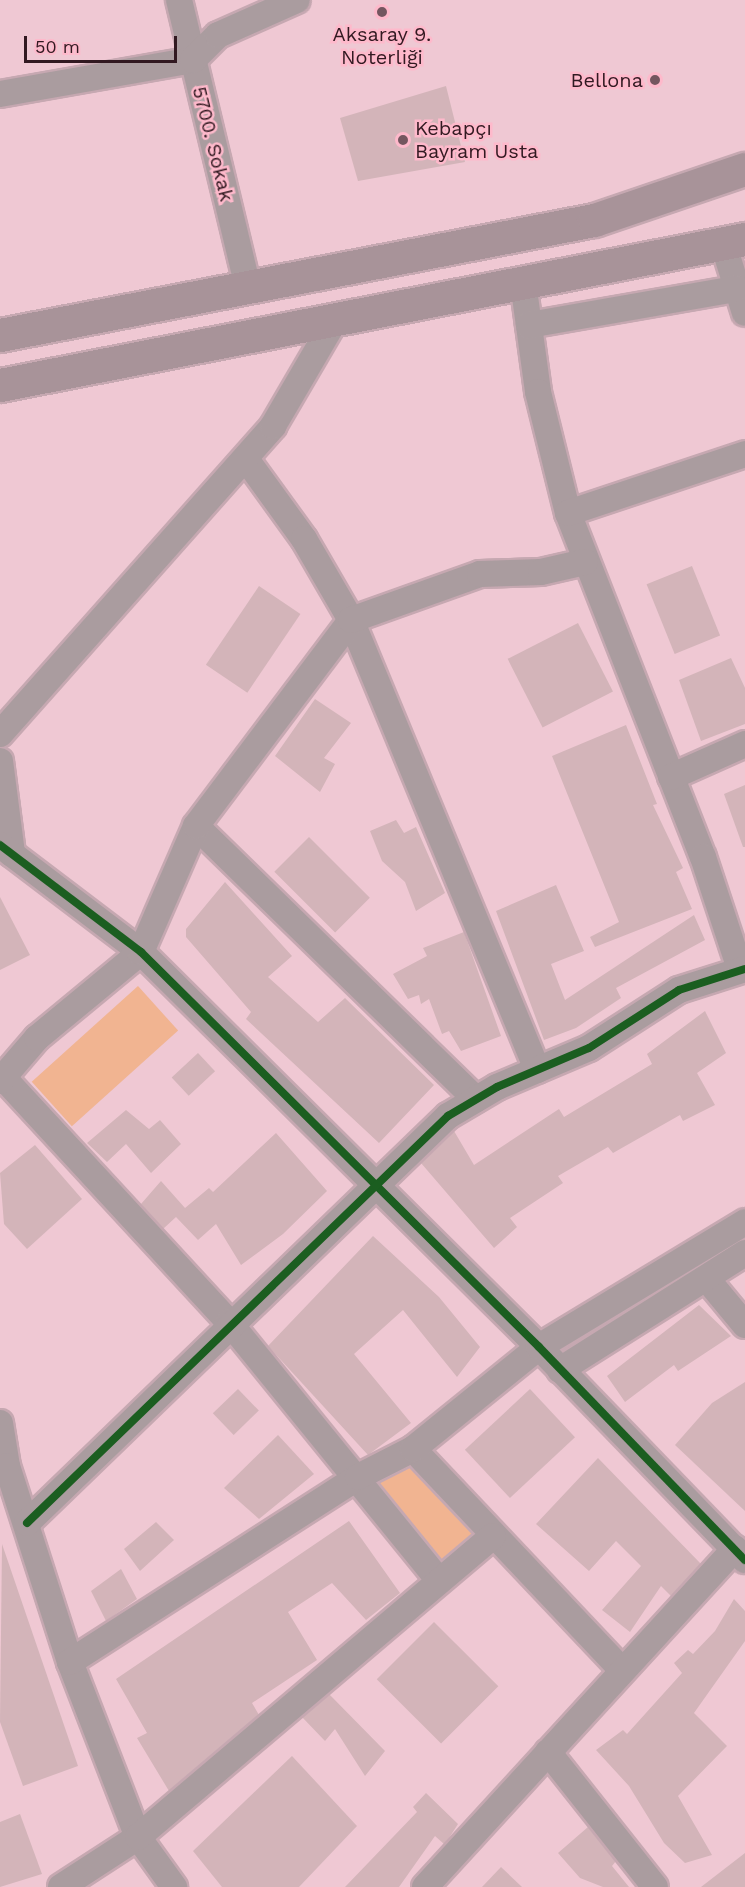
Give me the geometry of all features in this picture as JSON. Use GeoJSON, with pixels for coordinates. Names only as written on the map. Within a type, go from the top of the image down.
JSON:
{"type":"FeatureCollection","features":[{"type":"Feature","properties":{"kind":"main road"},"geometry":{"type":"LineString","coordinates":[[0,335],[594,220],[745,169]]}},
{"type":"Feature","properties":{"kind":"main road"},"geometry":{"type":"LineString","coordinates":[[0,386],[734,241]]}},
{"type":"Feature","properties":{"kind":"street","name":"5700. Sokak"},"geometry":{"type":"LineString","coordinates":[[180,0],[248,287]]}},
{"type":"Feature","properties":{"kind":"street"},"geometry":{"type":"LineString","coordinates":[[0,94],[193,60],[218,35],[297,0]]}},
{"type":"Feature","properties":{"kind":"street"},"geometry":{"type":"LineString","coordinates":[[734,241],[736,289],[745,313]]}},
{"type":"Feature","properties":{"kind":"street"},"geometry":{"type":"LineString","coordinates":[[27,1523],[229,1322],[448,1116],[476,1099],[589,1048],[679,990],[743,969],[568,513],[551,456],[523,282]]}},
{"type":"Feature","properties":{"kind":"street"},"geometry":{"type":"LineString","coordinates":[[529,325],[736,289]]}},
{"type":"Feature","properties":{"kind":"street"},"geometry":{"type":"LineString","coordinates":[[0,734],[273,426],[336,318]]}},
{"type":"Feature","properties":{"kind":"street"},"geometry":{"type":"LineString","coordinates":[[568,513],[745,454]]}},
{"type":"Feature","properties":{"kind":"street"},"geometry":{"type":"LineString","coordinates":[[246,459],[303,539],[351,620],[537,1070]]}},
{"type":"Feature","properties":{"kind":"street"},"geometry":{"type":"LineString","coordinates":[[438,1580],[358,1478],[229,1322],[1,1077],[38,1038],[141,952],[196,826],[351,620],[480,574],[541,572],[585,562]]}},
{"type":"Feature","properties":{"kind":"street"},"geometry":{"type":"LineString","coordinates":[[671,777],[745,744]]}},
{"type":"Feature","properties":{"kind":"street"},"geometry":{"type":"LineString","coordinates":[[0,761],[6,849],[141,952],[540,1347],[740,1555],[621,1669],[425,1887]]}},
{"type":"Feature","properties":{"kind":"street"},"geometry":{"type":"LineString","coordinates":[[196,826],[476,1099]]}},
{"type":"Feature","properties":{"kind":"street"},"geometry":{"type":"LineString","coordinates":[[70,1662],[358,1478],[413,1449],[540,1347],[745,1222]]}},
{"type":"Feature","properties":{"kind":"street"},"geometry":{"type":"LineString","coordinates":[[560,1370],[745,1254]]}},
{"type":"Feature","properties":{"kind":"street"},"geometry":{"type":"LineString","coordinates":[[706,1278],[745,1325]]}},
{"type":"Feature","properties":{"kind":"street"},"geometry":{"type":"LineString","coordinates":[[0,1423],[3,1468],[27,1523],[70,1662],[138,1837],[174,1887]]}},
{"type":"Feature","properties":{"kind":"street"},"geometry":{"type":"LineString","coordinates":[[413,1449],[621,1669]]}},
{"type":"Feature","properties":{"kind":"street"},"geometry":{"type":"LineString","coordinates":[[61,1887],[138,1837],[370,1645],[438,1580],[493,1536]]}},
{"type":"Feature","properties":{"kind":"street"},"geometry":{"type":"LineString","coordinates":[[548,1752],[655,1887]]}},
{"type":"Feature","properties":{"kind":"shaded area"},"geometry":{"type":"Polygon","coordinates":[[[138,986],[178,1031],[72,1126],[32,1082],[138,986]]]}},
{"type":"Feature","properties":{"kind":"shaded area"},"geometry":{"type":"Polygon","coordinates":[[[412,1462],[477,1533],[440,1567],[374,1482],[412,1462]]]}},
{"type":"Feature","properties":{"kind":"building","name":"Kebapçı Bayram Usta"},"geometry":{"type":"Polygon","coordinates":[[[446,86],[465,162],[358,181],[340,118],[446,86]]]}},
{"type":"Feature","properties":{"kind":"building"},"geometry":{"type":"Polygon","coordinates":[[[692,566],[720,636],[675,654],[647,584],[692,566]]]}},
{"type":"Feature","properties":{"kind":"building"},"geometry":{"type":"Polygon","coordinates":[[[259,586],[300,614],[247,693],[206,665],[259,586]]]}},
{"type":"Feature","properties":{"kind":"building"},"geometry":{"type":"Polygon","coordinates":[[[578,623],[613,692],[543,727],[508,659],[578,623]]]}},
{"type":"Feature","properties":{"kind":"building"},"geometry":{"type":"Polygon","coordinates":[[[731,658],[745,688],[745,724],[701,741],[679,680],[731,658]]]}},
{"type":"Feature","properties":{"kind":"building"},"geometry":{"type":"Polygon","coordinates":[[[315,699],[351,723],[324,758],[335,764],[320,792],[275,756],[315,699]]]}},
{"type":"Feature","properties":{"kind":"building"},"geometry":{"type":"Polygon","coordinates":[[[626,725],[657,804],[653,805],[683,868],[676,872],[692,909],[595,947],[590,937],[619,922],[552,756],[626,725]]]}},
{"type":"Feature","properties":{"kind":"building"},"geometry":{"type":"Polygon","coordinates":[[[745,785],[745,847],[743,847],[724,794],[745,785]]]}},
{"type":"Feature","properties":{"kind":"building"},"geometry":{"type":"Polygon","coordinates":[[[396,820],[404,833],[416,827],[445,893],[416,911],[405,882],[382,861],[370,831],[396,820]]]}},
{"type":"Feature","properties":{"kind":"building"},"geometry":{"type":"Polygon","coordinates":[[[309,837],[370,898],[335,932],[274,872],[309,837]]]}},
{"type":"Feature","properties":{"kind":"building"},"geometry":{"type":"Polygon","coordinates":[[[225,882],[292,956],[268,977],[318,1022],[345,998],[434,1085],[379,1143],[246,1019],[251,1012],[186,937],[186,929],[225,882]]]}},
{"type":"Feature","properties":{"kind":"building"},"geometry":{"type":"Polygon","coordinates":[[[556,885],[584,951],[551,964],[565,1000],[694,915],[705,940],[616,988],[621,998],[576,1028],[544,1040],[496,911],[556,885]]]}},
{"type":"Feature","properties":{"kind":"building"},"geometry":{"type":"Polygon","coordinates":[[[0,897],[30,955],[0,970],[0,897]]]}},
{"type":"Feature","properties":{"kind":"building"},"geometry":{"type":"Polygon","coordinates":[[[464,932],[501,1036],[461,1051],[449,1031],[442,1034],[429,999],[421,1004],[419,995],[408,999],[393,974],[427,956],[423,948],[464,932]]]}},
{"type":"Feature","properties":{"kind":"building"},"geometry":{"type":"Polygon","coordinates":[[[705,1011],[726,1053],[697,1073],[715,1105],[683,1121],[680,1115],[613,1153],[608,1147],[558,1176],[563,1183],[510,1218],[517,1227],[494,1248],[421,1163],[454,1131],[474,1165],[559,1109],[564,1117],[652,1064],[647,1054],[705,1011]]]}},
{"type":"Feature","properties":{"kind":"building"},"geometry":{"type":"Polygon","coordinates":[[[198,1053],[215,1071],[189,1096],[172,1078],[198,1053]]]}},
{"type":"Feature","properties":{"kind":"building"},"geometry":{"type":"Polygon","coordinates":[[[126,1110],[149,1129],[160,1120],[181,1144],[151,1173],[126,1144],[107,1162],[87,1143],[126,1110]]]}},
{"type":"Feature","properties":{"kind":"building"},"geometry":{"type":"Polygon","coordinates":[[[276,1133],[327,1191],[283,1234],[241,1265],[216,1224],[198,1240],[176,1217],[163,1229],[141,1204],[161,1181],[185,1208],[209,1188],[213,1192],[276,1133]]]}},
{"type":"Feature","properties":{"kind":"building"},"geometry":{"type":"Polygon","coordinates":[[[35,1145],[82,1199],[27,1249],[4,1224],[0,1173],[35,1145]]]}},
{"type":"Feature","properties":{"kind":"building"},"geometry":{"type":"Polygon","coordinates":[[[373,1236],[439,1297],[480,1347],[457,1377],[403,1310],[354,1354],[411,1423],[368,1455],[268,1346],[373,1236]]]}},
{"type":"Feature","properties":{"kind":"building"},"geometry":{"type":"Polygon","coordinates":[[[699,1305],[731,1336],[678,1371],[674,1365],[625,1402],[607,1376],[699,1305]]]}},
{"type":"Feature","properties":{"kind":"building"},"geometry":{"type":"Polygon","coordinates":[[[745,1382],[745,1511],[675,1445],[712,1403],[745,1382]]]}},
{"type":"Feature","properties":{"kind":"building"},"geometry":{"type":"Polygon","coordinates":[[[238,1389],[259,1411],[234,1435],[213,1413],[238,1389]]]}},
{"type":"Feature","properties":{"kind":"building"},"geometry":{"type":"Polygon","coordinates":[[[530,1389],[575,1437],[510,1498],[465,1450],[530,1389]]]}},
{"type":"Feature","properties":{"kind":"building"},"geometry":{"type":"Polygon","coordinates":[[[278,1435],[314,1474],[259,1519],[224,1488],[278,1435]]]}},
{"type":"Feature","properties":{"kind":"building"},"geometry":{"type":"Polygon","coordinates":[[[598,1458],[701,1564],[671,1596],[661,1586],[630,1632],[602,1610],[641,1566],[616,1541],[589,1571],[536,1524],[598,1458]]]}},
{"type":"Feature","properties":{"kind":"building"},"geometry":{"type":"Polygon","coordinates":[[[349,1521],[400,1593],[366,1620],[332,1583],[288,1612],[317,1660],[252,1703],[259,1715],[169,1791],[137,1738],[147,1733],[116,1679],[349,1521]]]}},
{"type":"Feature","properties":{"kind":"building"},"geometry":{"type":"Polygon","coordinates":[[[156,1522],[174,1540],[140,1571],[124,1549],[156,1522]]]}},
{"type":"Feature","properties":{"kind":"building"},"geometry":{"type":"Polygon","coordinates":[[[2,1544],[78,1766],[23,1786],[0,1722],[2,1544]]]}},
{"type":"Feature","properties":{"kind":"building"},"geometry":{"type":"Polygon","coordinates":[[[121,1569],[137,1599],[106,1621],[91,1591],[121,1569]]]}},
{"type":"Feature","properties":{"kind":"building"},"geometry":{"type":"Polygon","coordinates":[[[734,1599],[745,1611],[745,1641],[694,1713],[727,1746],[678,1796],[712,1855],[685,1863],[664,1843],[629,1786],[596,1750],[623,1730],[627,1734],[682,1673],[674,1663],[688,1650],[693,1654],[715,1631],[734,1599]]]}},
{"type":"Feature","properties":{"kind":"building"},"geometry":{"type":"Polygon","coordinates":[[[434,1622],[498,1686],[441,1744],[377,1679],[434,1622]]]}},
{"type":"Feature","properties":{"kind":"building"},"geometry":{"type":"Polygon","coordinates":[[[329,1694],[385,1751],[365,1776],[335,1729],[325,1741],[302,1717],[329,1694]]]}},
{"type":"Feature","properties":{"kind":"building"},"geometry":{"type":"Polygon","coordinates":[[[292,1756],[357,1826],[299,1887],[222,1887],[193,1851],[292,1756]]]}},
{"type":"Feature","properties":{"kind":"building"},"geometry":{"type":"Polygon","coordinates":[[[426,1793],[458,1824],[444,1844],[435,1836],[399,1887],[345,1887],[417,1812],[413,1807],[426,1793]]]}},
{"type":"Feature","properties":{"kind":"building"},"geometry":{"type":"Polygon","coordinates":[[[20,1814],[42,1874],[0,1887],[0,1822],[20,1814]]]}},
{"type":"Feature","properties":{"kind":"building"},"geometry":{"type":"Polygon","coordinates":[[[588,1827],[616,1861],[612,1866],[629,1887],[603,1887],[580,1878],[558,1853],[588,1827]]]}},
{"type":"Feature","properties":{"kind":"building"},"geometry":{"type":"Polygon","coordinates":[[[745,1853],[745,1887],[701,1887],[745,1853]]]}},
{"type":"Feature","properties":{"kind":"building"},"geometry":{"type":"Polygon","coordinates":[[[501,1867],[522,1887],[482,1887],[501,1867]]]}},
{"type":"Feature","properties":{"kind":"cycle path"},"geometry":{"type":"LineString","coordinates":[[0,845],[141,952],[539,1347],[745,1560]]}},
{"type":"Feature","properties":{"kind":"cycle path"},"geometry":{"type":"LineString","coordinates":[[27,1523],[448,1116],[497,1087],[589,1048],[679,990],[745,969]]}},
{"type":"Feature","properties":{"kind":"place","name":"Aksaray 9. Noterliği"},"geometry":{"type":"Point","coordinates":[382,12]}},
{"type":"Feature","properties":{"kind":"place","name":"Bellona"},"geometry":{"type":"Point","coordinates":[655,80]}},
{"type":"Feature","properties":{"kind":"place","name":"Kebapçı Bayram Usta"},"geometry":{"type":"Point","coordinates":[403,140]}}]}
